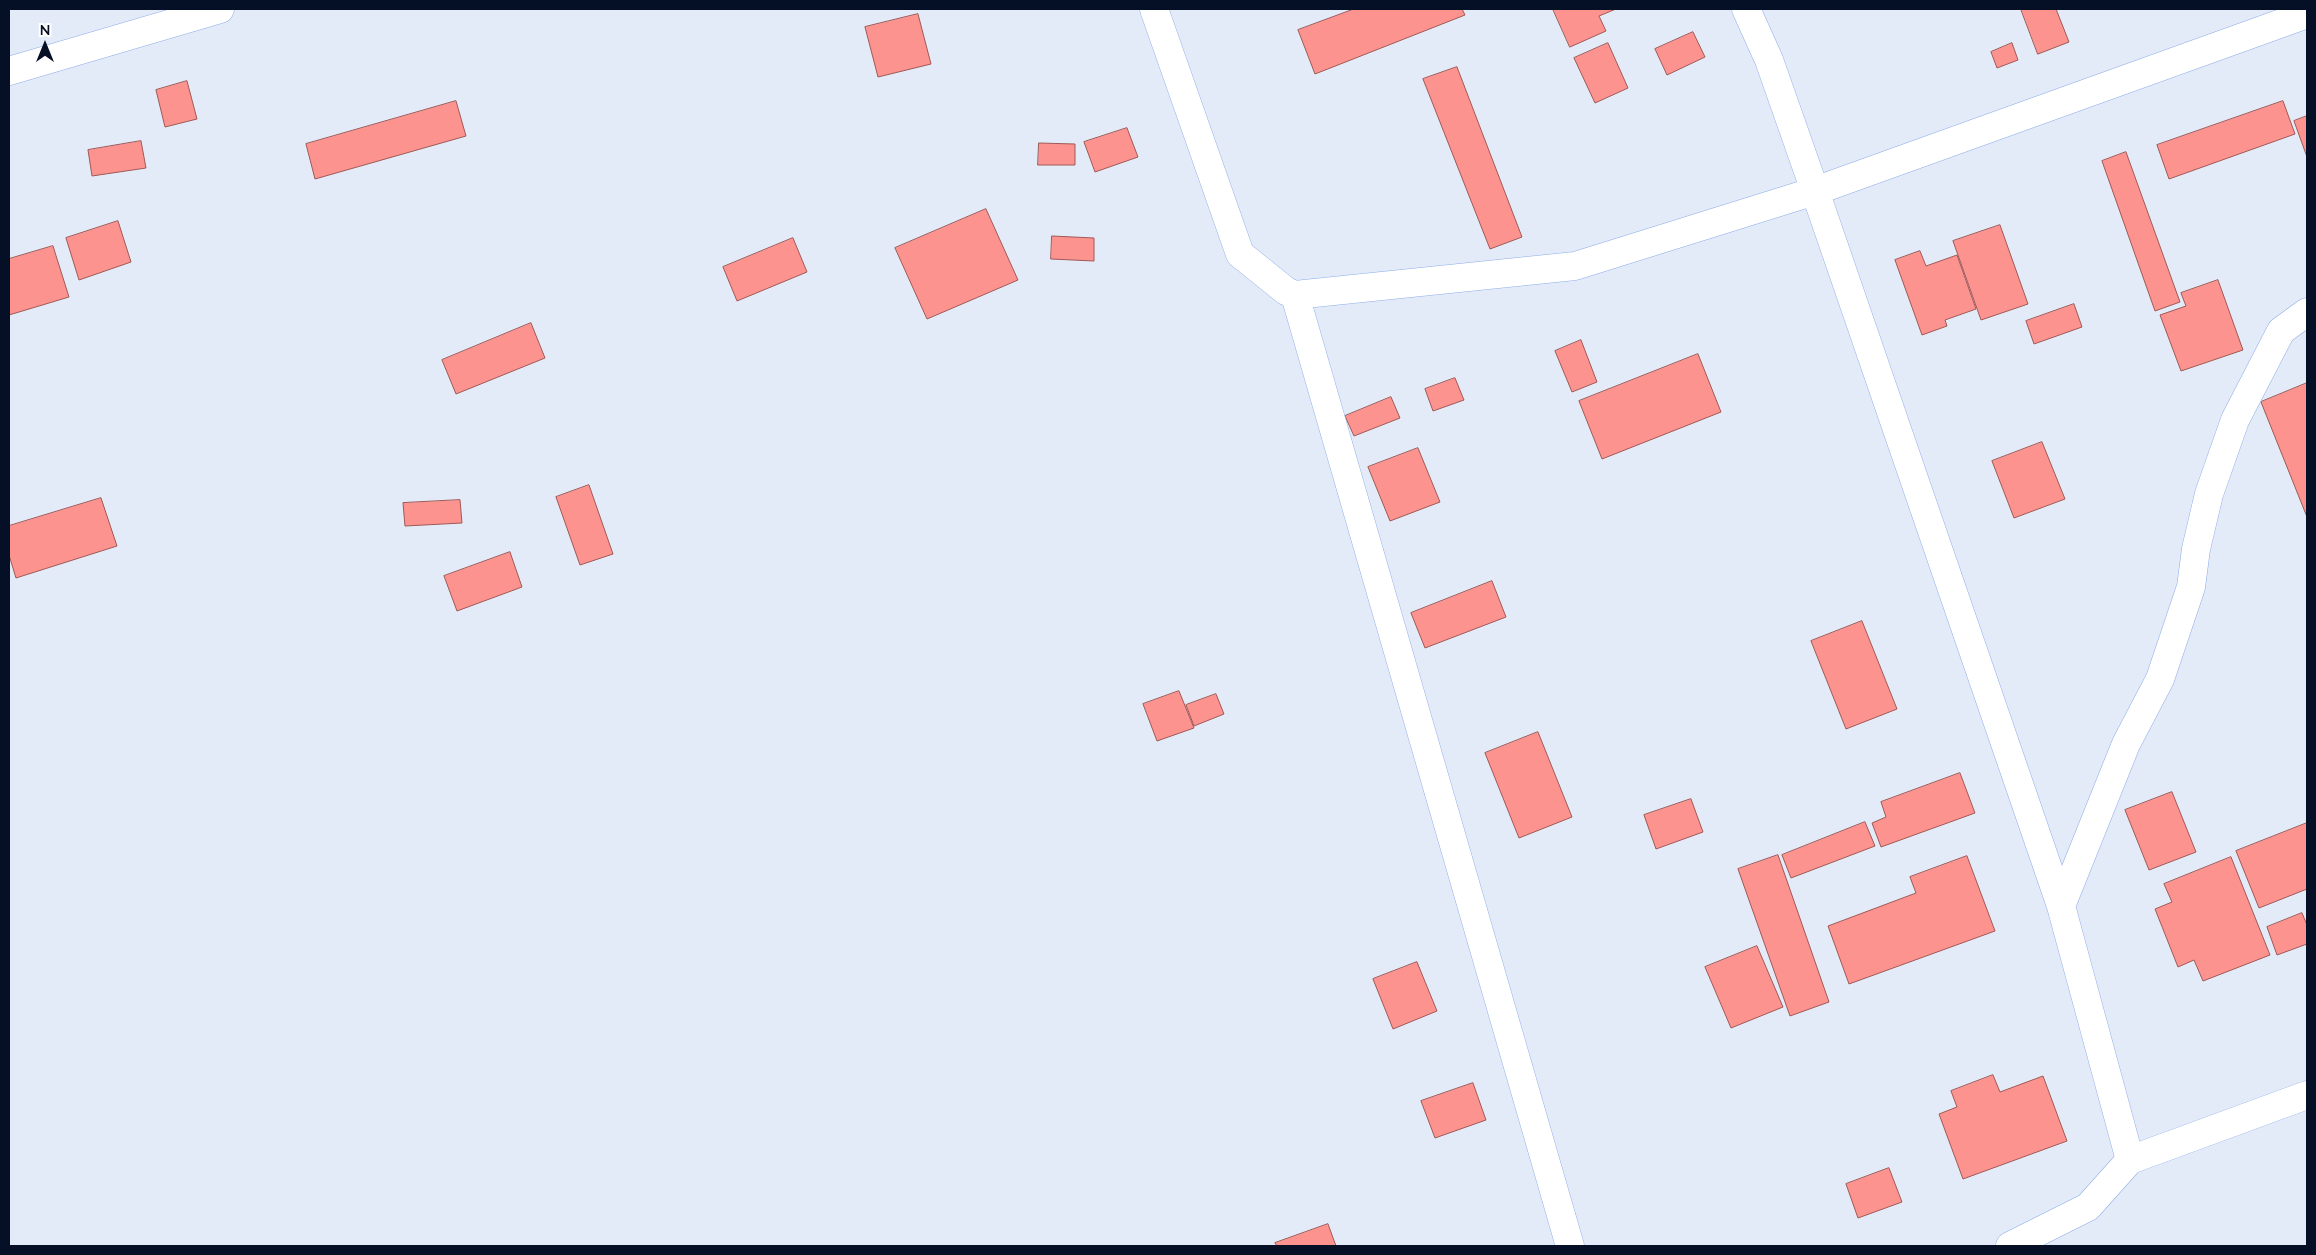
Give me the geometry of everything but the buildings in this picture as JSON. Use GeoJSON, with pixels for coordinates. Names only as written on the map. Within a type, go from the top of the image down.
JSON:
{"type":"FeatureCollection","features":[{"type":"Feature","properties":{"kind":"street"},"geometry":{"type":"LineString","coordinates":[[9,71],[220,9]]}},
{"type":"Feature","properties":{"kind":"street"},"geometry":{"type":"LineString","coordinates":[[1154,9],[1240,254],[1286,291],[1295,295],[1575,266],[1816,191],[2307,14]]}},
{"type":"Feature","properties":{"kind":"street"},"geometry":{"type":"LineString","coordinates":[[1746,9],[1769,60],[1816,191],[2060,906],[2130,1160]]}},
{"type":"Feature","properties":{"kind":"street"},"geometry":{"type":"LineString","coordinates":[[1295,295],[1570,1246]]}},
{"type":"Feature","properties":{"kind":"street"},"geometry":{"type":"LineString","coordinates":[[2060,906],[2126,744],[2160,679],[2191,586],[2196,548],[2209,494],[2234,420],[2281,331],[2307,312]]}},
{"type":"Feature","properties":{"kind":"street"},"geometry":{"type":"LineString","coordinates":[[2010,1246],[2088,1206],[2130,1160],[2307,1095]]}}]}
